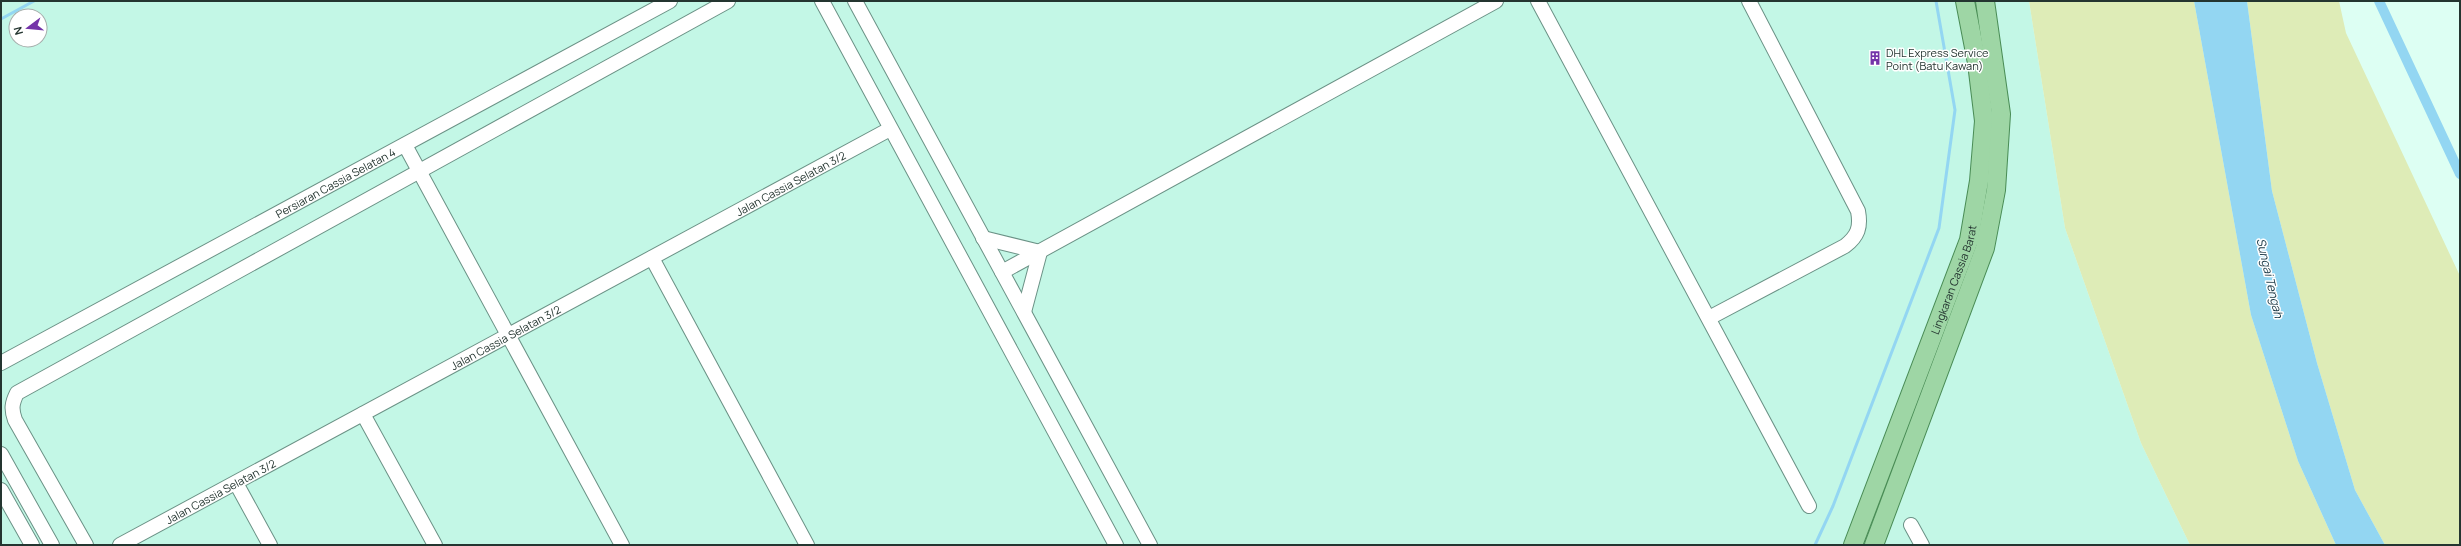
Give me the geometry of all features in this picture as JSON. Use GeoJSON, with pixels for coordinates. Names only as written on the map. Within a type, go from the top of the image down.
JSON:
{"type":"FeatureCollection","features":[{"type":"Feature","properties":{"kind":"main road","name":"Lingkaran Cassia Barat"},"geometry":{"type":"LineString","coordinates":[[1853,545],[1970,240],[1979,181],[1984,122],[1977,63],[1965,1]]}},
{"type":"Feature","properties":{"kind":"main road","name":"Lingkaran Cassia Barat"},"geometry":{"type":"LineString","coordinates":[[1874,545],[1985,248],[1996,190],[2001,114],[1985,1]]}},
{"type":"Feature","properties":{"kind":"street","name":"Persiaran Cassia Selatan 4"},"geometry":{"type":"LineString","coordinates":[[1,363],[670,1]]}},
{"type":"Feature","properties":{"kind":"street"},"geometry":{"type":"LineString","coordinates":[[86,545],[15,420],[12,411],[13,401],[17,393],[73,360],[420,172],[728,1]]}},
{"type":"Feature","properties":{"kind":"street"},"geometry":{"type":"LineString","coordinates":[[822,1],[1116,545]]}},
{"type":"Feature","properties":{"kind":"street"},"geometry":{"type":"LineString","coordinates":[[855,1],[1150,545]]}},
{"type":"Feature","properties":{"kind":"street"},"geometry":{"type":"LineString","coordinates":[[1002,272],[1496,1]]}},
{"type":"Feature","properties":{"kind":"street"},"geometry":{"type":"LineString","coordinates":[[1538,1],[1809,506]]}},
{"type":"Feature","properties":{"kind":"street"},"geometry":{"type":"LineString","coordinates":[[1709,318],[1845,246],[1853,240],[1860,222],[1858,211],[1749,1]]}},
{"type":"Feature","properties":{"kind":"street","name":"Jalan Cassia Selatan 3/2"},"geometry":{"type":"LineString","coordinates":[[120,545],[890,129]]}},
{"type":"Feature","properties":{"kind":"street"},"geometry":{"type":"LineString","coordinates":[[405,145],[622,545]]}},
{"type":"Feature","properties":{"kind":"street"},"geometry":{"type":"LineString","coordinates":[[983,238],[1040,252]]}},
{"type":"Feature","properties":{"kind":"street"},"geometry":{"type":"LineString","coordinates":[[1024,312],[1040,252]]}},
{"type":"Feature","properties":{"kind":"street"},"geometry":{"type":"LineString","coordinates":[[652,258],[807,545]]}},
{"type":"Feature","properties":{"kind":"street"},"geometry":{"type":"LineString","coordinates":[[363,414],[434,545]]}},
{"type":"Feature","properties":{"kind":"street"},"geometry":{"type":"LineString","coordinates":[[1,454],[52,545]]}},
{"type":"Feature","properties":{"kind":"street"},"geometry":{"type":"LineString","coordinates":[[236,482],[270,545]]}},
{"type":"Feature","properties":{"kind":"street"},"geometry":{"type":"LineString","coordinates":[[1,490],[32,545]]}},
{"type":"Feature","properties":{"kind":"street"},"geometry":{"type":"LineString","coordinates":[[1911,525],[1922,545]]}},
{"type":"Feature","properties":{"kind":"shaded area"},"geometry":{"type":"Polygon","coordinates":[[[1,1],[2029,1],[2065,228],[2141,443],[2190,545],[1,545],[1,1]]]}},
{"type":"Feature","properties":{"kind":"shaded area"},"geometry":{"type":"Polygon","coordinates":[[[2029,1],[2194,1],[2251,315],[2298,461],[2336,545],[2190,545],[2141,443],[2065,228],[2029,1]]]}},
{"type":"Feature","properties":{"kind":"shaded area"},"geometry":{"type":"Polygon","coordinates":[[[2247,1],[2339,1],[2346,33],[2460,276],[2460,545],[2385,545],[2355,490],[2317,363],[2272,191],[2247,1]]]}},
{"type":"Feature","properties":{"kind":"water","name":"Sungai Tengah"},"geometry":{"type":"Polygon","coordinates":[[[2194,1],[2247,1],[2272,191],[2317,363],[2355,490],[2385,545],[2336,545],[2298,461],[2251,315],[2194,1]]]}},
{"type":"Feature","properties":{"kind":"waterway"},"geometry":{"type":"LineString","coordinates":[[1,19],[34,1]]}},
{"type":"Feature","properties":{"kind":"waterway"},"geometry":{"type":"LineString","coordinates":[[1815,545],[1833,506],[1939,228],[1955,110],[1936,1]]}},
{"type":"Feature","properties":{"kind":"waterway"},"geometry":{"type":"LineString","coordinates":[[2379,1],[2460,174]]}},
{"type":"Feature","properties":{"kind":"place","name":"DHL Express Service Point (Batu Kawan)"},"geometry":{"type":"Point","coordinates":[1875,58]}}]}
